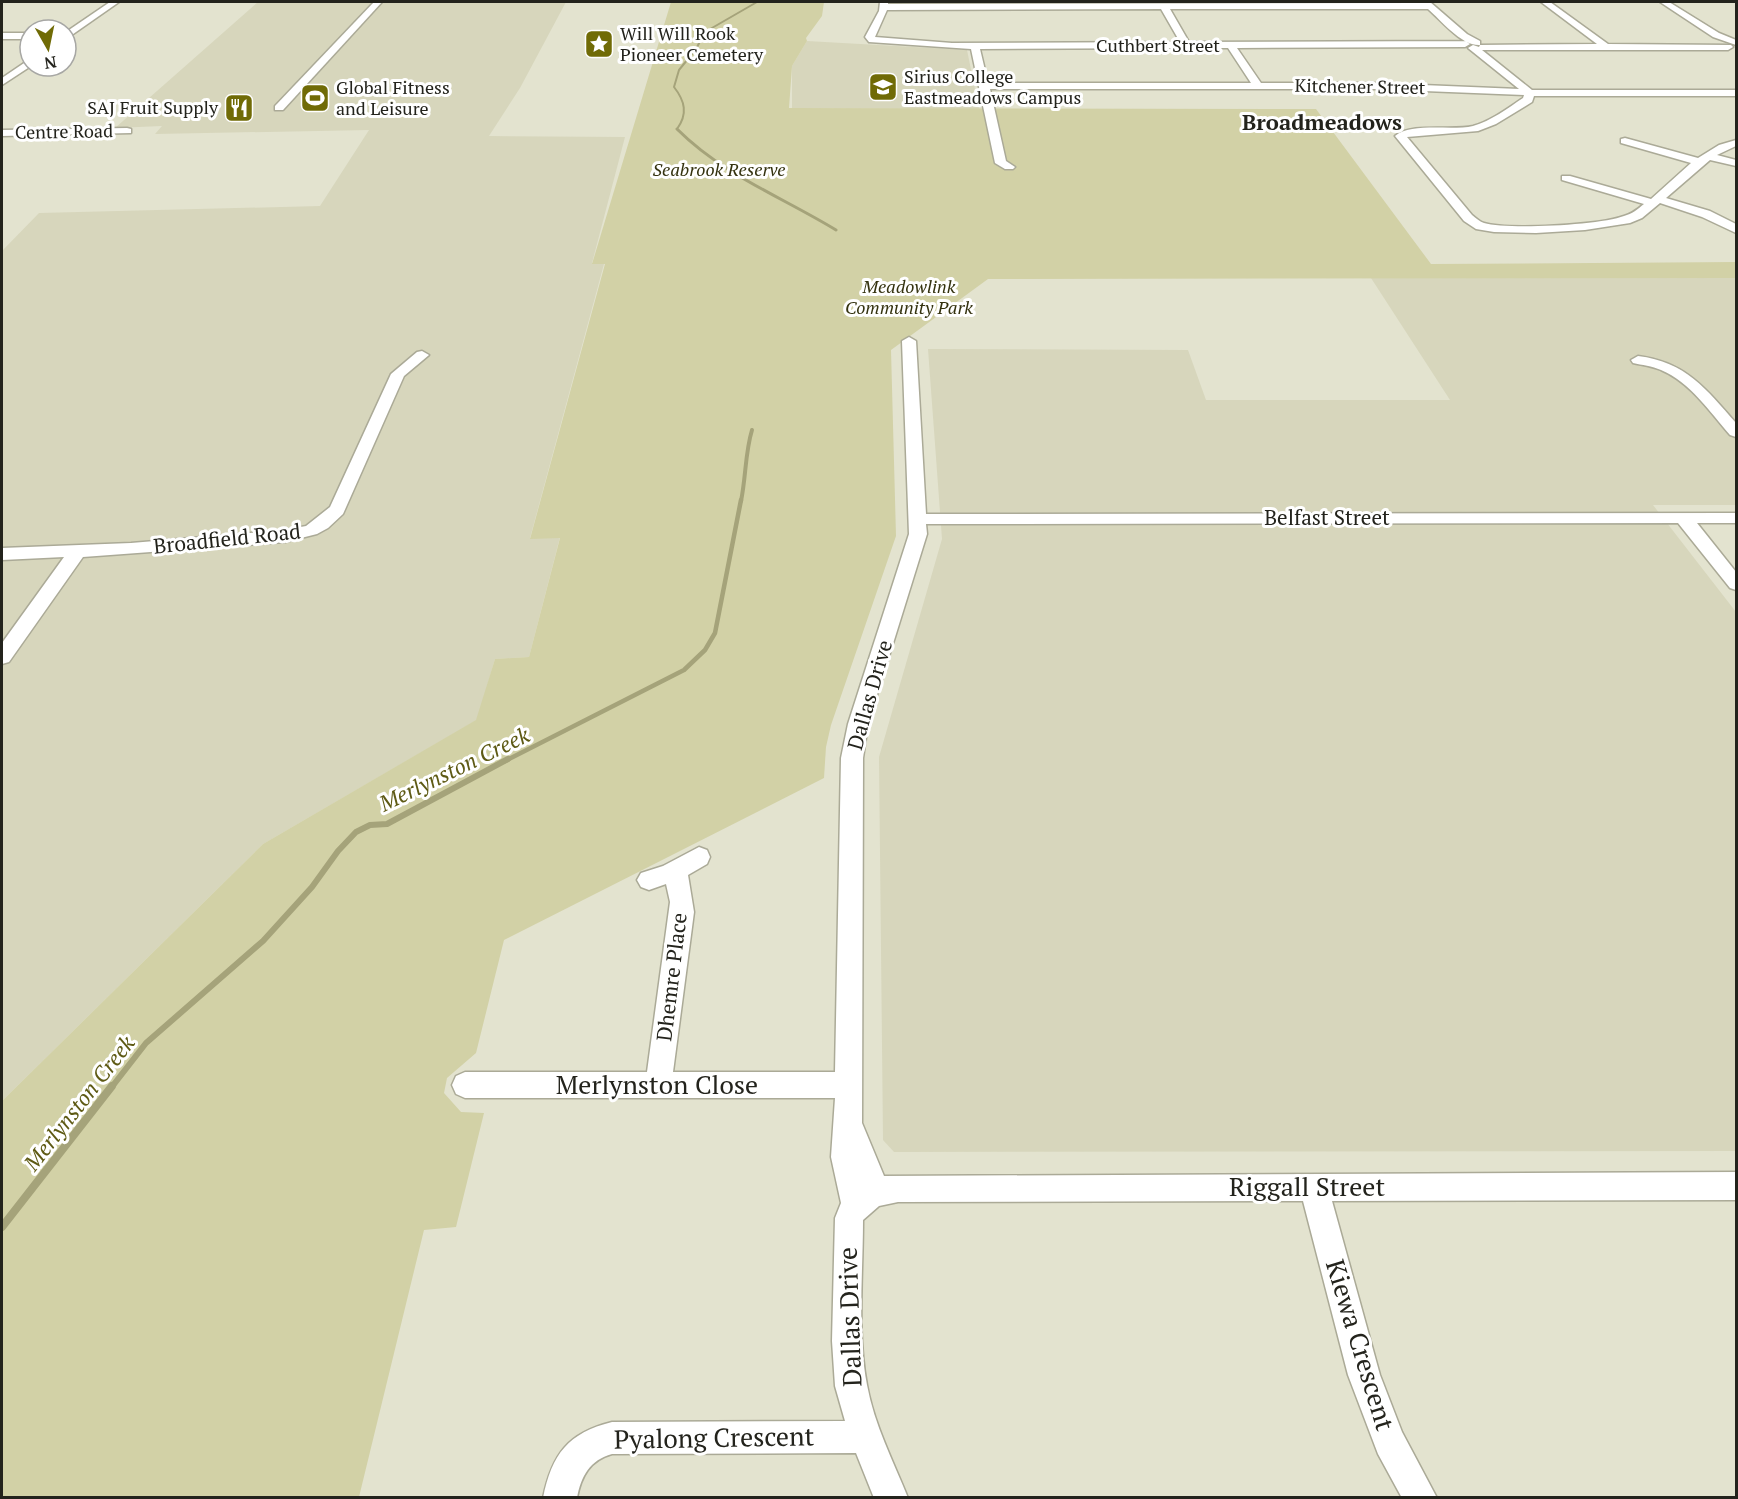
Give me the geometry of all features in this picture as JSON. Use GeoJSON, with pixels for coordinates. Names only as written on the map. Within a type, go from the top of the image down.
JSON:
{"type":"FeatureCollection","features":[{"type":"Feature","properties":{"kind":"street"},"geometry":{"type":"LineString","coordinates":[[78,28],[115,2]]}},
{"type":"Feature","properties":{"kind":"street"},"geometry":{"type":"LineString","coordinates":[[279,108],[378,2]]}},
{"type":"Feature","properties":{"kind":"street"},"geometry":{"type":"LineString","coordinates":[[1545,2],[1605,46]]}},
{"type":"Feature","properties":{"kind":"street"},"geometry":{"type":"LineString","coordinates":[[1664,2],[1732,46]]}},
{"type":"Feature","properties":{"kind":"street"},"geometry":{"type":"LineString","coordinates":[[884,4],[1164,6],[1429,4],[1475,46],[1519,94],[1528,100],[1530,93],[1737,93]]}},
{"type":"Feature","properties":{"kind":"street","name":"Cuthbert Street"},"geometry":{"type":"LineString","coordinates":[[884,4],[870,35],[872,40],[975,46],[1732,46]]}},
{"type":"Feature","properties":{"kind":"street"},"geometry":{"type":"LineString","coordinates":[[1164,6],[1187,46]]}},
{"type":"Feature","properties":{"kind":"street"},"geometry":{"type":"LineString","coordinates":[[2,36],[18,36]]}},
{"type":"Feature","properties":{"kind":"street"},"geometry":{"type":"LineString","coordinates":[[975,46],[1001,163],[1008,167]]}},
{"type":"Feature","properties":{"kind":"street"},"geometry":{"type":"LineString","coordinates":[[1231,46],[1258,86]]}},
{"type":"Feature","properties":{"kind":"street"},"geometry":{"type":"LineString","coordinates":[[2,82],[18,71]]}},
{"type":"Feature","properties":{"kind":"street","name":"Kitchener Street"},"geometry":{"type":"LineString","coordinates":[[983,86],[1374,86],[1519,94]]}},
{"type":"Feature","properties":{"kind":"street"},"geometry":{"type":"LineString","coordinates":[[1519,94],[1481,127],[1448,132],[1407,133],[1401,135],[1400,138],[1468,218],[1480,226],[1574,228],[1608,226],[1634,218],[1721,147],[1737,143]]}},
{"type":"Feature","properties":{"kind":"street","name":"Centre Road"},"geometry":{"type":"LineString","coordinates":[[2,133],[127,131]]}},
{"type":"Feature","properties":{"kind":"street"},"geometry":{"type":"LineString","coordinates":[[1625,141],[1705,159],[1737,163]]}},
{"type":"Feature","properties":{"kind":"street"},"geometry":{"type":"LineString","coordinates":[[1566,178],[1706,214],[1737,229]]}},
{"type":"Feature","properties":{"kind":"street","name":"Dallas Drive"},"geometry":{"type":"LineString","coordinates":[[891,1497],[866,1437],[851,1386],[847,1341],[847,1225],[867,1198],[844,1159],[849,1085],[854,741],[916,547],[918,519],[909,341]]}},
{"type":"Feature","properties":{"kind":"street","name":"Broadfield Road"},"geometry":{"type":"LineString","coordinates":[[2,554],[140,549],[285,536],[312,530],[337,510],[398,374],[422,355]]}},
{"type":"Feature","properties":{"kind":"street"},"geometry":{"type":"LineString","coordinates":[[1638,360],[1662,364],[1678,371],[1737,432]]}},
{"type":"Feature","properties":{"kind":"street"},"geometry":{"type":"LineString","coordinates":[[1683,518],[1737,584]]}},
{"type":"Feature","properties":{"kind":"street","name":"Belfast Street"},"geometry":{"type":"LineString","coordinates":[[918,519],[1737,518]]}},
{"type":"Feature","properties":{"kind":"street"},"geometry":{"type":"LineString","coordinates":[[2,657],[78,551]]}},
{"type":"Feature","properties":{"kind":"street"},"geometry":{"type":"LineString","coordinates":[[649,880],[699,857]]}},
{"type":"Feature","properties":{"kind":"street","name":"Dhemre Place"},"geometry":{"type":"LineString","coordinates":[[658,1085],[682,912],[675,870]]}},
{"type":"Feature","properties":{"kind":"street","name":"Merlynston Close"},"geometry":{"type":"LineString","coordinates":[[465,1085],[849,1085]]}},
{"type":"Feature","properties":{"kind":"street","name":"Riggall Street"},"geometry":{"type":"LineString","coordinates":[[867,1198],[898,1188],[1737,1186]]}},
{"type":"Feature","properties":{"kind":"street","name":"Kiewa Crescent"},"geometry":{"type":"LineString","coordinates":[[1314,1187],[1364,1375],[1390,1442],[1420,1497]]}},
{"type":"Feature","properties":{"kind":"street","name":"Pyalong Crescent"},"geometry":{"type":"LineString","coordinates":[[560,1497],[569,1465],[588,1446],[599,1440],[612,1438],[866,1437]]}},
{"type":"Feature","properties":{"kind":"shaded area"},"geometry":{"type":"Polygon","coordinates":[[[258,2],[566,2],[520,88],[489,136],[625,137],[592,263],[604,264],[530,538],[560,537],[529,657],[495,659],[477,720],[263,844],[2,1101],[2,251],[39,213],[320,206],[369,130],[155,134],[162,126],[115,128],[258,2]]]}},
{"type":"Feature","properties":{"kind":"shaded area","name":"Sirius College Eastmeadows Campus"},"geometry":{"type":"Polygon","coordinates":[[[807,41],[967,50],[979,109],[792,108],[792,66],[807,41]]]}},
{"type":"Feature","properties":{"kind":"shaded area"},"geometry":{"type":"Polygon","coordinates":[[[1371,278],[1736,278],[1736,505],[1653,505],[1736,612],[1736,1151],[894,1152],[883,1140],[879,757],[942,539],[928,349],[1188,350],[1206,400],[1450,400],[1371,278]]]}},
{"type":"Feature","properties":{"kind":"green space"},"geometry":{"type":"Polygon","coordinates":[[[671,2],[824,2],[822,16],[806,38],[807,41],[792,66],[789,108],[1316,109],[1431,264],[1736,262],[1736,278],[988,279],[891,350],[896,536],[831,725],[826,747],[824,778],[504,940],[476,1053],[447,1078],[444,1093],[461,1112],[484,1113],[456,1227],[424,1230],[359,1497],[2,1498],[2,1101],[263,844],[476,720],[495,659],[529,657],[560,538],[530,539],[605,264],[592,264],[671,2]]]}},
{"type":"Feature","properties":{"kind":"waterway","name":"Merlynston Creek"},"geometry":{"type":"LineString","coordinates":[[677,129],[684,113],[683,102],[674,87],[679,70],[696,49],[705,32],[757,2]]}},
{"type":"Feature","properties":{"kind":"waterway","name":"Merlynston Creek"},"geometry":{"type":"LineString","coordinates":[[677,129],[714,160],[836,230]]}},
{"type":"Feature","properties":{"kind":"waterway","name":"Merlynston Creek"},"geometry":{"type":"LineString","coordinates":[[741,501],[752,430]]}},
{"type":"Feature","properties":{"kind":"waterway","name":"Merlynston Creek"},"geometry":{"type":"LineString","coordinates":[[505,761],[684,670],[705,650],[715,633],[741,500]]}},
{"type":"Feature","properties":{"kind":"waterway","name":"Merlynston Creek"},"geometry":{"type":"LineString","coordinates":[[111,1088],[146,1043],[263,941],[312,887],[338,851],[356,832],[370,825],[387,824],[508,759]]}},
{"type":"Feature","properties":{"kind":"waterway","name":"Merlynston Creek"},"geometry":{"type":"LineString","coordinates":[[2,1227],[112,1086]]}},
{"type":"Feature","properties":{"kind":"place","name":"Will Will Rook Pioneer Cemetery"},"geometry":{"type":"Point","coordinates":[599,44]}},
{"type":"Feature","properties":{"kind":"place","name":"Sirius College Eastmeadows Campus"},"geometry":{"type":"Point","coordinates":[883,87]}},
{"type":"Feature","properties":{"kind":"place","name":"Global Fitness and Leisure"},"geometry":{"type":"Point","coordinates":[315,98]}},
{"type":"Feature","properties":{"kind":"place","name":"SAJ Fruit Supply"},"geometry":{"type":"Point","coordinates":[239,108]}},
{"type":"Feature","properties":{"kind":"district","name":"Broadmeadows"},"geometry":{"type":"Point","coordinates":[1322,122]}},
{"type":"Feature","properties":{"kind":"park label","name":"Seabrook Reserve"},"geometry":{"type":"Point","coordinates":[719,170]}},
{"type":"Feature","properties":{"kind":"park label","name":"Meadowlink Community Park"},"geometry":{"type":"Point","coordinates":[909,297]}}]}
